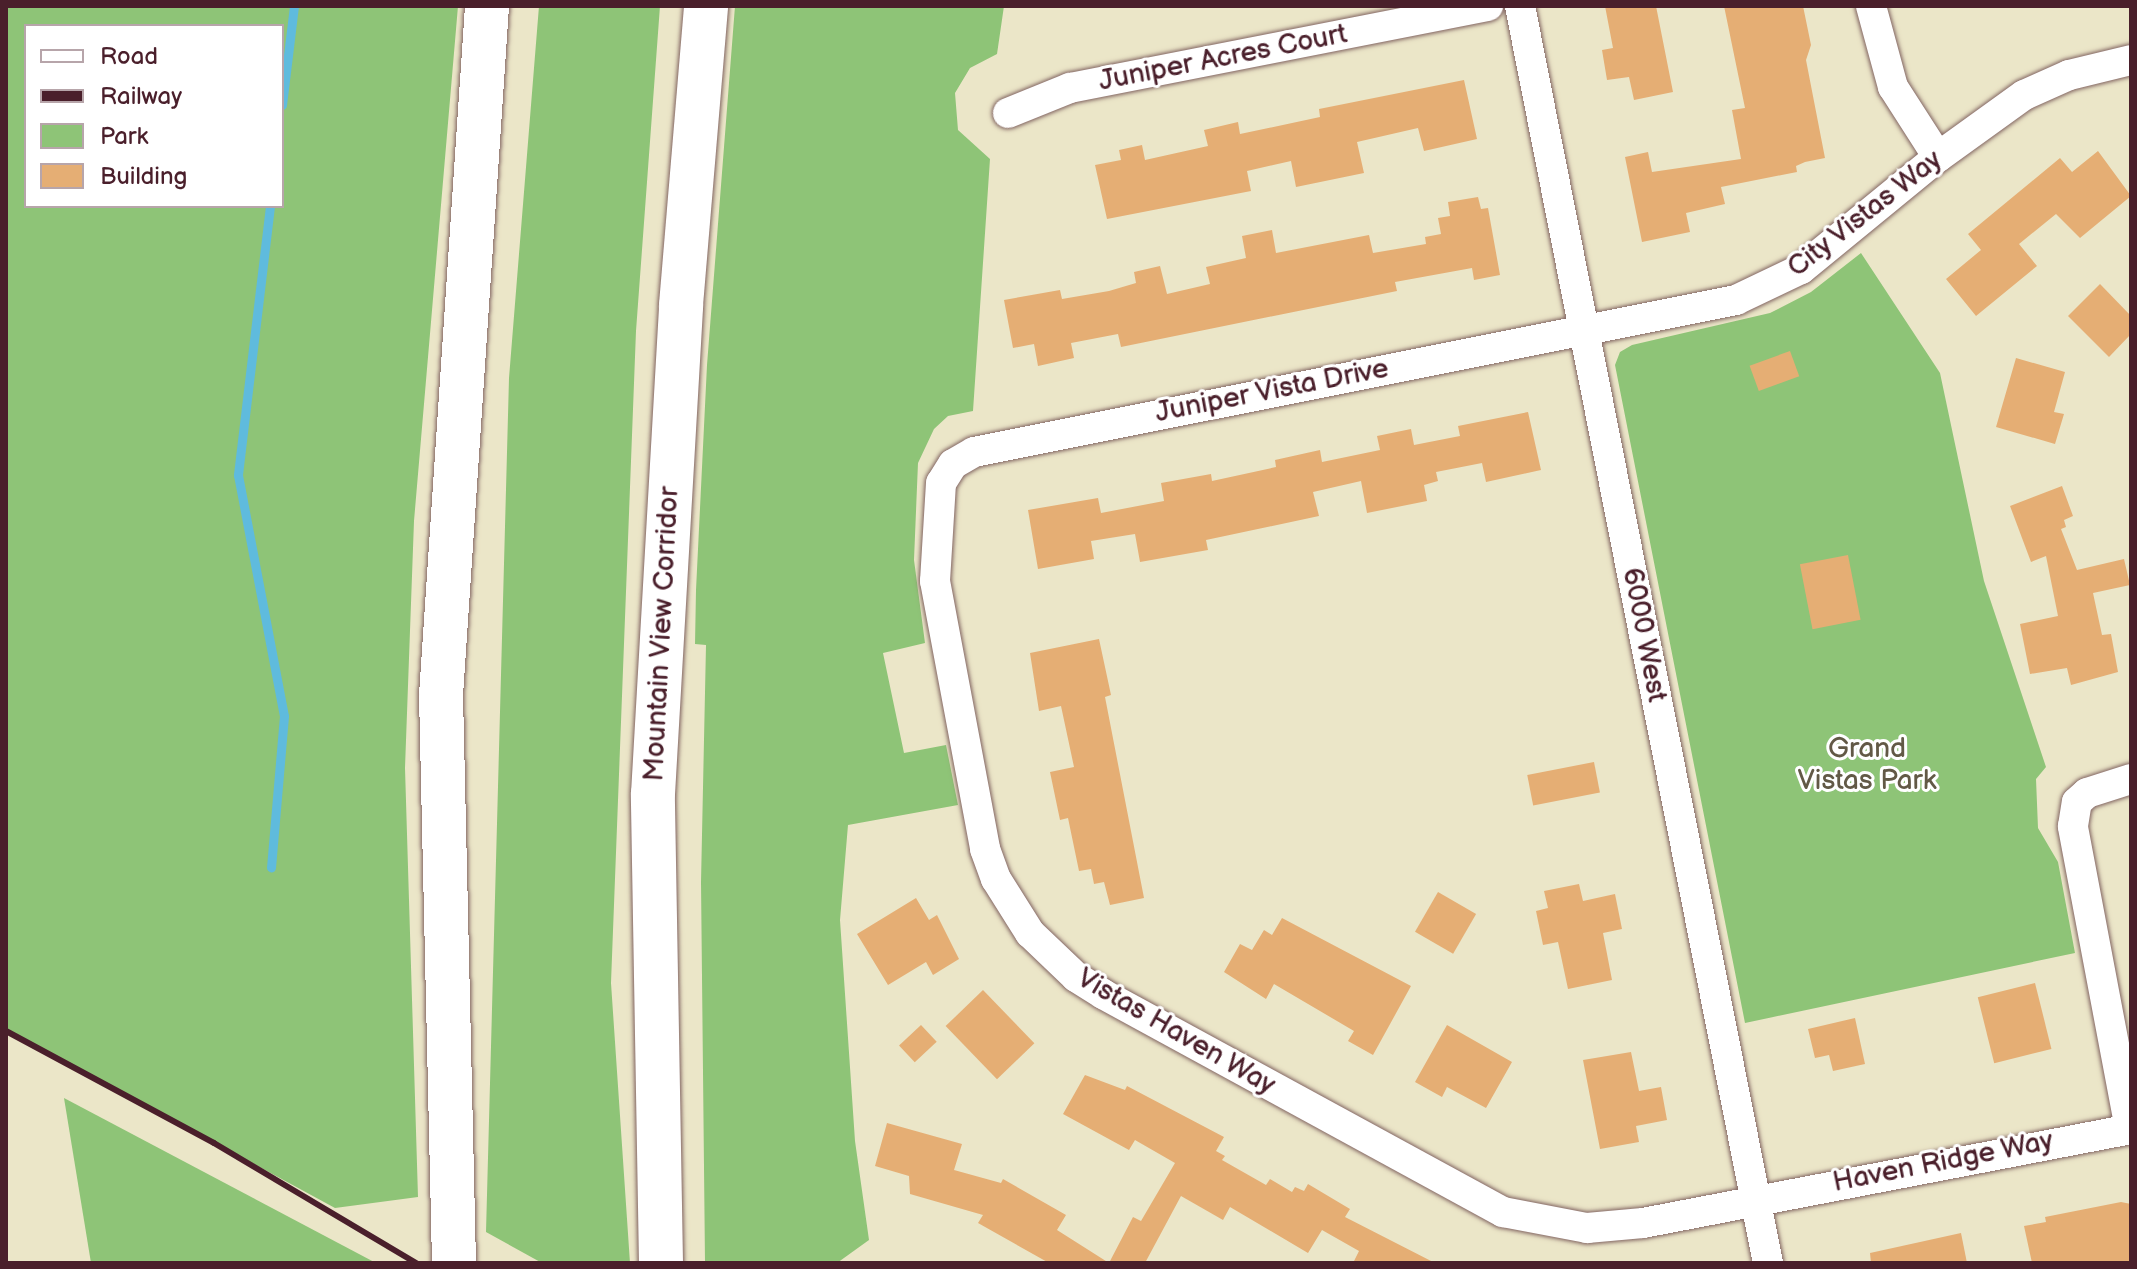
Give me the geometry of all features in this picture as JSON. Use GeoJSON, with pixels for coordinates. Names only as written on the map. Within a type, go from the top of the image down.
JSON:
{"type":"FeatureCollection","features":[{"type":"Feature","properties":{"kind":"highway"},"geometry":{"type":"LineString","coordinates":[[454,1263],[441,695],[487,6]]}},
{"type":"Feature","properties":{"kind":"highway","name":"Mountain View Corridor"},"geometry":{"type":"LineString","coordinates":[[661,1263],[653,794],[681,305],[706,6]]}},
{"type":"Feature","properties":{"kind":"street","name":"Juniper Acres Court"},"geometry":{"type":"LineString","coordinates":[[1008,113],[1070,88],[1488,6]]}},
{"type":"Feature","properties":{"kind":"street","name":"6000 West"},"geometry":{"type":"LineString","coordinates":[[1520,6],[1768,1263]]}},
{"type":"Feature","properties":{"kind":"street"},"geometry":{"type":"LineString","coordinates":[[1871,6],[1893,87],[1938,157]]}},
{"type":"Feature","properties":{"kind":"street","name":"City Vistas Way"},"geometry":{"type":"LineString","coordinates":[[1584,330],[1710,307],[1770,286],[1819,255],[1938,157],[2045,84],[2131,60]]}},
{"type":"Feature","properties":{"kind":"street","name":"Juniper Vista Drive"},"geometry":{"type":"LineString","coordinates":[[962,457],[1004,444],[1584,330]]}},
{"type":"Feature","properties":{"kind":"street","name":"Vistas Haven Way"},"geometry":{"type":"LineString","coordinates":[[962,457],[946,473],[937,494],[939,616],[985,849],[1011,907],[1051,957],[1103,994],[1503,1212],[1556,1225],[1601,1227],[1756,1200]]}},
{"type":"Feature","properties":{"kind":"street"},"geometry":{"type":"LineString","coordinates":[[2130,1129],[2073,826],[2077,802],[2087,793],[2131,779]]}},
{"type":"Feature","properties":{"kind":"street","name":"Haven Ridge Way"},"geometry":{"type":"LineString","coordinates":[[1756,1200],[2130,1129]]}},
{"type":"Feature","properties":{"kind":"green space"},"geometry":{"type":"Polygon","coordinates":[[[6,6],[458,6],[414,521],[405,768],[418,1197],[335,1208],[6,1029],[6,6]]]}},
{"type":"Feature","properties":{"kind":"green space"},"geometry":{"type":"Polygon","coordinates":[[[539,6],[660,6],[636,331],[611,983],[630,1263],[542,1263],[486,1232],[509,378],[539,6]]]}},
{"type":"Feature","properties":{"kind":"green space"},"geometry":{"type":"Polygon","coordinates":[[[735,6],[1004,6],[997,54],[970,68],[955,93],[958,130],[990,159],[973,411],[948,416],[934,429],[918,463],[914,560],[925,643],[883,653],[904,753],[946,745],[958,805],[848,825],[840,920],[855,1141],[869,1240],[837,1263],[705,1263],[701,882],[706,645],[695,644],[696,590],[707,365],[735,6]]]}},
{"type":"Feature","properties":{"kind":"green space","name":"Grand Vistas Park"},"geometry":{"type":"Polygon","coordinates":[[[1861,253],[1940,373],[1984,581],[2046,767],[2036,779],[2038,828],[2058,862],[2075,953],[1745,1023],[1615,365],[1620,352],[1632,345],[1770,313],[1811,292],[1861,253]]]}},
{"type":"Feature","properties":{"kind":"green space"},"geometry":{"type":"Polygon","coordinates":[[[64,1098],[376,1263],[91,1263],[64,1098]]]}},
{"type":"Feature","properties":{"kind":"building"},"geometry":{"type":"Polygon","coordinates":[[[1605,6],[1656,6],[1673,92],[1634,100],[1629,77],[1607,80],[1602,50],[1613,48],[1605,6]]]}},
{"type":"Feature","properties":{"kind":"building"},"geometry":{"type":"Polygon","coordinates":[[[1724,6],[1803,6],[1811,45],[1806,60],[1825,158],[1796,166],[1797,172],[1721,187],[1725,204],[1686,213],[1690,232],[1642,242],[1625,157],[1648,152],[1652,172],[1741,159],[1732,110],[1745,108],[1724,6]]]}},
{"type":"Feature","properties":{"kind":"building"},"geometry":{"type":"Polygon","coordinates":[[[1464,80],[1477,139],[1424,151],[1418,128],[1357,142],[1364,173],[1296,187],[1291,161],[1247,171],[1251,191],[1107,219],[1095,165],[1121,160],[1119,150],[1142,145],[1145,160],[1208,146],[1204,130],[1238,122],[1240,134],[1320,117],[1319,109],[1464,80]]]}},
{"type":"Feature","properties":{"kind":"building"},"geometry":{"type":"Polygon","coordinates":[[[2098,151],[2131,196],[2080,238],[2056,214],[2019,244],[2037,266],[1976,316],[1946,279],[1981,250],[1968,234],[2060,158],[2072,172],[2098,151]]]}},
{"type":"Feature","properties":{"kind":"building"},"geometry":{"type":"Polygon","coordinates":[[[1478,197],[1481,209],[1488,208],[1500,275],[1474,280],[1472,268],[1395,282],[1397,291],[1121,347],[1118,334],[1071,343],[1074,358],[1038,366],[1034,344],[1013,348],[1004,300],[1060,290],[1062,299],[1109,291],[1136,283],[1134,272],[1160,266],[1167,294],[1210,284],[1206,267],[1246,258],[1242,236],[1272,230],[1276,253],[1369,235],[1373,253],[1426,244],[1425,237],[1441,234],[1438,218],[1450,216],[1448,202],[1478,197]]]}},
{"type":"Feature","properties":{"kind":"building"},"geometry":{"type":"Polygon","coordinates":[[[2100,284],[2131,316],[2131,334],[2109,357],[2068,316],[2100,284]]]}},
{"type":"Feature","properties":{"kind":"building"},"geometry":{"type":"Polygon","coordinates":[[[1790,351],[1799,376],[1759,391],[1750,366],[1790,351]]]}},
{"type":"Feature","properties":{"kind":"building"},"geometry":{"type":"Polygon","coordinates":[[[2016,358],[2065,372],[2054,412],[2064,414],[2055,444],[1996,427],[2016,358]]]}},
{"type":"Feature","properties":{"kind":"building"},"geometry":{"type":"Polygon","coordinates":[[[1528,412],[1541,470],[1486,482],[1482,463],[1436,472],[1438,481],[1424,485],[1427,501],[1367,513],[1361,481],[1313,492],[1319,516],[1206,540],[1208,550],[1140,562],[1135,534],[1091,541],[1094,559],[1038,569],[1028,510],[1098,498],[1101,513],[1164,501],[1161,483],[1211,474],[1212,481],[1276,467],[1275,460],[1320,450],[1322,462],[1380,450],[1377,436],[1411,429],[1414,445],[1460,436],[1458,426],[1528,412]]]}},
{"type":"Feature","properties":{"kind":"building"},"geometry":{"type":"Polygon","coordinates":[[[2062,486],[2073,516],[2064,520],[2066,527],[2061,529],[2077,570],[2124,559],[2130,585],[2093,593],[2102,635],[2111,634],[2118,672],[2071,685],[2067,668],[2030,674],[2020,624],[2058,616],[2046,556],[2031,562],[2010,506],[2062,486]]]}},
{"type":"Feature","properties":{"kind":"building"},"geometry":{"type":"Polygon","coordinates":[[[1848,555],[1861,620],[1812,629],[1800,564],[1848,555]]]}},
{"type":"Feature","properties":{"kind":"building"},"geometry":{"type":"Polygon","coordinates":[[[1099,639],[1111,695],[1105,697],[1144,898],[1110,905],[1104,882],[1094,884],[1091,869],[1079,871],[1068,818],[1060,820],[1050,772],[1074,767],[1061,706],[1039,711],[1030,653],[1099,639]]]}},
{"type":"Feature","properties":{"kind":"building"},"geometry":{"type":"Polygon","coordinates":[[[1594,762],[1600,792],[1533,805],[1527,775],[1594,762]]]}},
{"type":"Feature","properties":{"kind":"building"},"geometry":{"type":"Polygon","coordinates":[[[1579,884],[1583,901],[1615,894],[1622,929],[1603,933],[1612,980],[1568,989],[1558,942],[1543,945],[1536,911],[1548,908],[1544,891],[1579,884]]]}},
{"type":"Feature","properties":{"kind":"building"},"geometry":{"type":"Polygon","coordinates":[[[1438,892],[1476,914],[1453,954],[1415,932],[1438,892]]]}},
{"type":"Feature","properties":{"kind":"building"},"geometry":{"type":"Polygon","coordinates":[[[916,898],[929,920],[937,915],[959,959],[933,975],[926,962],[888,985],[857,934],[916,898]]]}},
{"type":"Feature","properties":{"kind":"building"},"geometry":{"type":"Polygon","coordinates":[[[1282,918],[1411,986],[1373,1055],[1348,1041],[1354,1031],[1274,984],[1266,999],[1224,972],[1240,944],[1252,950],[1264,930],[1272,935],[1282,918]]]}},
{"type":"Feature","properties":{"kind":"building"},"geometry":{"type":"Polygon","coordinates":[[[2035,983],[2051,1049],[1994,1063],[1978,997],[2035,983]]]}},
{"type":"Feature","properties":{"kind":"building"},"geometry":{"type":"Polygon","coordinates":[[[983,990],[1034,1043],[997,1079],[946,1026],[983,990]]]}},
{"type":"Feature","properties":{"kind":"building"},"geometry":{"type":"Polygon","coordinates":[[[1855,1018],[1865,1064],[1833,1071],[1829,1055],[1815,1058],[1808,1029],[1855,1018]]]}},
{"type":"Feature","properties":{"kind":"building"},"geometry":{"type":"Polygon","coordinates":[[[921,1025],[937,1042],[915,1062],[899,1045],[921,1025]]]}},
{"type":"Feature","properties":{"kind":"building"},"geometry":{"type":"Polygon","coordinates":[[[1447,1025],[1512,1062],[1486,1108],[1447,1087],[1442,1097],[1415,1082],[1447,1025]]]}},
{"type":"Feature","properties":{"kind":"building"},"geometry":{"type":"Polygon","coordinates":[[[1631,1052],[1639,1091],[1661,1087],[1667,1120],[1636,1126],[1639,1142],[1600,1149],[1583,1060],[1631,1052]]]}},
{"type":"Feature","properties":{"kind":"building"},"geometry":{"type":"Polygon","coordinates":[[[1085,1075],[1125,1090],[1127,1086],[1224,1137],[1216,1151],[1225,1156],[1222,1160],[1266,1185],[1270,1179],[1292,1192],[1295,1187],[1304,1191],[1308,1184],[1350,1209],[1345,1217],[1435,1263],[1353,1263],[1359,1251],[1322,1230],[1308,1253],[1230,1207],[1223,1220],[1181,1196],[1145,1263],[1109,1263],[1133,1217],[1141,1221],[1175,1163],[1135,1140],[1129,1150],[1063,1114],[1085,1075]]]}},
{"type":"Feature","properties":{"kind":"building"},"geometry":{"type":"Polygon","coordinates":[[[887,1123],[962,1144],[954,1170],[1001,1183],[1003,1179],[1066,1215],[1057,1230],[1109,1263],[1049,1263],[978,1223],[983,1215],[910,1194],[909,1176],[875,1166],[887,1123]]]}},
{"type":"Feature","properties":{"kind":"building"},"geometry":{"type":"Polygon","coordinates":[[[2121,1202],[2131,1204],[2131,1263],[2032,1263],[2024,1226],[2046,1222],[2045,1217],[2121,1202]]]}},
{"type":"Feature","properties":{"kind":"building"},"geometry":{"type":"Polygon","coordinates":[[[1961,1233],[1967,1263],[1871,1263],[1870,1253],[1961,1233]]]}},
{"type":"Feature","properties":{"kind":"waterway"},"geometry":{"type":"LineString","coordinates":[[284,88],[294,6]]}},
{"type":"Feature","properties":{"kind":"waterway"},"geometry":{"type":"LineString","coordinates":[[270,208],[238,475],[284,716],[271,867]]}},
{"type":"Feature","properties":{"kind":"railway"},"geometry":{"type":"LineString","coordinates":[[6,1031],[214,1143],[416,1263]]}}]}
